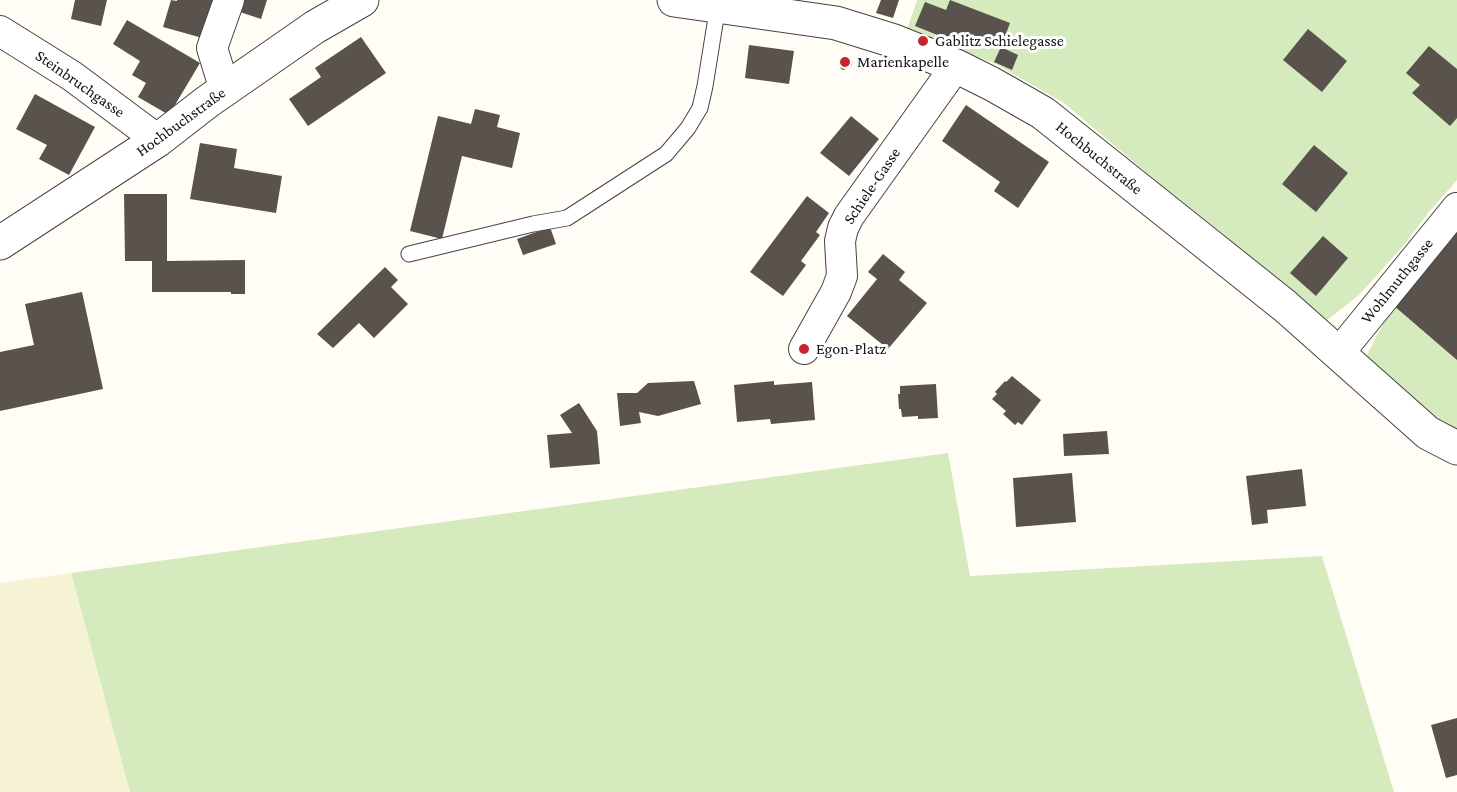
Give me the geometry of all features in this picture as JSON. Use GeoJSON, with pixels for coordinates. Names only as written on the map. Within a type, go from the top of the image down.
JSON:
{"type":"FeatureCollection","features":[{"type":"Feature","properties":{"kind":"street"},"geometry":{"type":"LineString","coordinates":[[225,90],[212,48],[228,0]]}},
{"type":"Feature","properties":{"kind":"street","name":"Hochbuchstraße"},"geometry":{"type":"LineString","coordinates":[[0,243],[159,140],[315,27],[362,0]]}},
{"type":"Feature","properties":{"kind":"street","name":"Hochbuchstraße"},"geometry":{"type":"LineString","coordinates":[[674,0],[836,23],[894,41],[956,66],[1043,113],[1285,306],[1428,434],[1457,448]]}},
{"type":"Feature","properties":{"kind":"street","name":"Steinbruchgasse"},"geometry":{"type":"LineString","coordinates":[[0,31],[72,76],[159,140]]}},
{"type":"Feature","properties":{"kind":"street","name":"Schiele-Gasse"},"geometry":{"type":"LineString","coordinates":[[804,349],[836,292],[842,276],[840,240],[849,216],[956,66]]}},
{"type":"Feature","properties":{"kind":"street","name":"Wohlmuthgasse"},"geometry":{"type":"LineString","coordinates":[[1338,354],[1457,208]]}},
{"type":"Feature","properties":{"kind":"lane"},"geometry":{"type":"LineString","coordinates":[[409,254],[567,218],[666,153],[688,128],[700,108],[718,5]]}},
{"type":"Feature","properties":{"kind":"shaded area"},"geometry":{"type":"Polygon","coordinates":[[[71,573],[130,792],[0,792],[0,583],[71,573]]]}},
{"type":"Feature","properties":{"kind":"green space"},"geometry":{"type":"Polygon","coordinates":[[[917,0],[1457,0],[1457,180],[1359,295],[1326,321],[1064,103],[996,64],[907,30],[917,0]]]}},
{"type":"Feature","properties":{"kind":"green space"},"geometry":{"type":"Polygon","coordinates":[[[1457,232],[1457,428],[1434,417],[1366,357],[1393,305],[1457,232]]]}},
{"type":"Feature","properties":{"kind":"green space"},"geometry":{"type":"Polygon","coordinates":[[[948,453],[970,576],[1322,556],[1394,792],[130,792],[71,573],[948,453]]]}},
{"type":"Feature","properties":{"kind":"building"},"geometry":{"type":"Polygon","coordinates":[[[75,0],[107,0],[101,26],[71,19],[75,0]]]}},
{"type":"Feature","properties":{"kind":"building"},"geometry":{"type":"Polygon","coordinates":[[[171,0],[216,0],[206,39],[163,27],[171,0]]]}},
{"type":"Feature","properties":{"kind":"building"},"geometry":{"type":"Polygon","coordinates":[[[240,0],[267,0],[261,19],[237,11],[240,0]]]}},
{"type":"Feature","properties":{"kind":"building"},"geometry":{"type":"Polygon","coordinates":[[[881,0],[899,0],[893,18],[876,13],[881,0]]]}},
{"type":"Feature","properties":{"kind":"building"},"geometry":{"type":"Polygon","coordinates":[[[950,0],[1010,23],[1001,47],[974,37],[970,48],[915,26],[925,2],[946,10],[950,0]]]}},
{"type":"Feature","properties":{"kind":"building"},"geometry":{"type":"Polygon","coordinates":[[[127,20],[200,63],[169,115],[138,97],[146,83],[132,75],[140,61],[113,44],[127,20]]]}},
{"type":"Feature","properties":{"kind":"building"},"geometry":{"type":"Polygon","coordinates":[[[1308,29],[1347,61],[1322,92],[1283,60],[1308,29]]]}},
{"type":"Feature","properties":{"kind":"building"},"geometry":{"type":"Polygon","coordinates":[[[361,37],[386,73],[308,126],[289,99],[321,77],[315,68],[361,37]]]}},
{"type":"Feature","properties":{"kind":"building"},"geometry":{"type":"Polygon","coordinates":[[[749,45],[794,51],[789,84],[745,78],[749,45]]]}},
{"type":"Feature","properties":{"kind":"building"},"geometry":{"type":"Polygon","coordinates":[[[1429,46],[1457,69],[1457,118],[1450,126],[1412,93],[1420,85],[1406,73],[1429,46]]]}},
{"type":"Feature","properties":{"kind":"building"},"geometry":{"type":"Polygon","coordinates":[[[1001,47],[1018,55],[1012,70],[994,62],[1001,47]]]}},
{"type":"Feature","properties":{"kind":"building","name":"Marienkapelle"},"geometry":{"type":"Polygon","coordinates":[[[846,56],[852,65],[844,70],[841,69],[839,63],[846,56]]]}},
{"type":"Feature","properties":{"kind":"building"},"geometry":{"type":"Polygon","coordinates":[[[35,94],[95,127],[69,175],[39,159],[47,145],[16,129],[35,94]]]}},
{"type":"Feature","properties":{"kind":"building"},"geometry":{"type":"Polygon","coordinates":[[[966,105],[1049,162],[1018,208],[994,191],[1000,182],[942,141],[966,105]]]}},
{"type":"Feature","properties":{"kind":"building"},"geometry":{"type":"Polygon","coordinates":[[[475,109],[500,115],[497,127],[520,133],[512,168],[462,156],[442,239],[410,231],[438,116],[471,124],[475,109]]]}},
{"type":"Feature","properties":{"kind":"building"},"geometry":{"type":"Polygon","coordinates":[[[851,116],[879,139],[849,176],[820,153],[851,116]]]}},
{"type":"Feature","properties":{"kind":"building"},"geometry":{"type":"Polygon","coordinates":[[[200,143],[237,149],[234,168],[282,176],[276,213],[190,199],[200,143]]]}},
{"type":"Feature","properties":{"kind":"building"},"geometry":{"type":"Polygon","coordinates":[[[1314,145],[1348,173],[1316,212],[1282,184],[1314,145]]]}},
{"type":"Feature","properties":{"kind":"building"},"geometry":{"type":"Polygon","coordinates":[[[124,194],[167,194],[167,261],[245,260],[245,294],[152,292],[152,261],[125,261],[124,194]]]}},
{"type":"Feature","properties":{"kind":"building"},"geometry":{"type":"Polygon","coordinates":[[[807,196],[829,213],[816,232],[820,235],[801,261],[806,265],[783,296],[750,272],[807,196]]]}},
{"type":"Feature","properties":{"kind":"building"},"geometry":{"type":"Polygon","coordinates":[[[550,227],[556,244],[523,255],[517,239],[550,227]]]}},
{"type":"Feature","properties":{"kind":"building"},"geometry":{"type":"Polygon","coordinates":[[[1457,232],[1457,360],[1393,305],[1457,232]]]}},
{"type":"Feature","properties":{"kind":"building"},"geometry":{"type":"Polygon","coordinates":[[[1323,236],[1348,258],[1316,296],[1290,273],[1323,236]]]}},
{"type":"Feature","properties":{"kind":"building"},"geometry":{"type":"Polygon","coordinates":[[[883,254],[905,272],[899,280],[927,303],[888,349],[847,316],[877,279],[868,272],[883,254]]]}},
{"type":"Feature","properties":{"kind":"building"},"geometry":{"type":"Polygon","coordinates":[[[385,267],[398,280],[391,287],[408,304],[374,338],[359,323],[333,348],[317,334],[385,267]]]}},
{"type":"Feature","properties":{"kind":"building"},"geometry":{"type":"Polygon","coordinates":[[[82,292],[103,389],[0,411],[0,352],[34,345],[25,304],[82,292]]]}},
{"type":"Feature","properties":{"kind":"building"},"geometry":{"type":"Polygon","coordinates":[[[1012,376],[1041,400],[1022,425],[1018,422],[1015,425],[1003,414],[1006,411],[992,399],[997,394],[995,392],[1012,376]]]}},
{"type":"Feature","properties":{"kind":"building"},"geometry":{"type":"Polygon","coordinates":[[[694,381],[701,404],[658,416],[639,412],[641,423],[620,426],[617,393],[637,393],[648,383],[694,381]]]}},
{"type":"Feature","properties":{"kind":"building"},"geometry":{"type":"Polygon","coordinates":[[[774,381],[774,385],[812,382],[815,420],[771,424],[770,419],[737,422],[734,385],[774,381]]]}},
{"type":"Feature","properties":{"kind":"building"},"geometry":{"type":"Polygon","coordinates":[[[936,384],[938,418],[902,417],[898,394],[900,394],[900,386],[936,384]]]}},
{"type":"Feature","properties":{"kind":"building"},"geometry":{"type":"Polygon","coordinates":[[[579,403],[597,431],[600,464],[550,468],[547,435],[572,433],[560,415],[579,403]]]}},
{"type":"Feature","properties":{"kind":"building"},"geometry":{"type":"Polygon","coordinates":[[[1107,431],[1109,454],[1064,456],[1063,434],[1107,431]]]}},
{"type":"Feature","properties":{"kind":"building"},"geometry":{"type":"Polygon","coordinates":[[[1302,469],[1306,506],[1267,510],[1268,523],[1252,525],[1246,476],[1302,469]]]}},
{"type":"Feature","properties":{"kind":"building"},"geometry":{"type":"Polygon","coordinates":[[[1072,473],[1076,522],[1016,527],[1013,478],[1072,473]]]}},
{"type":"Feature","properties":{"kind":"building"},"geometry":{"type":"Polygon","coordinates":[[[1457,718],[1457,775],[1446,778],[1431,725],[1457,718]]]}},
{"type":"Feature","properties":{"kind":"place","name":"Gablitz Schielegasse"},"geometry":{"type":"Point","coordinates":[923,41]}},
{"type":"Feature","properties":{"kind":"place","name":"Marienkapelle"},"geometry":{"type":"Point","coordinates":[845,62]}},
{"type":"Feature","properties":{"kind":"place","name":"Egon-Platz"},"geometry":{"type":"Point","coordinates":[804,349]}}]}
